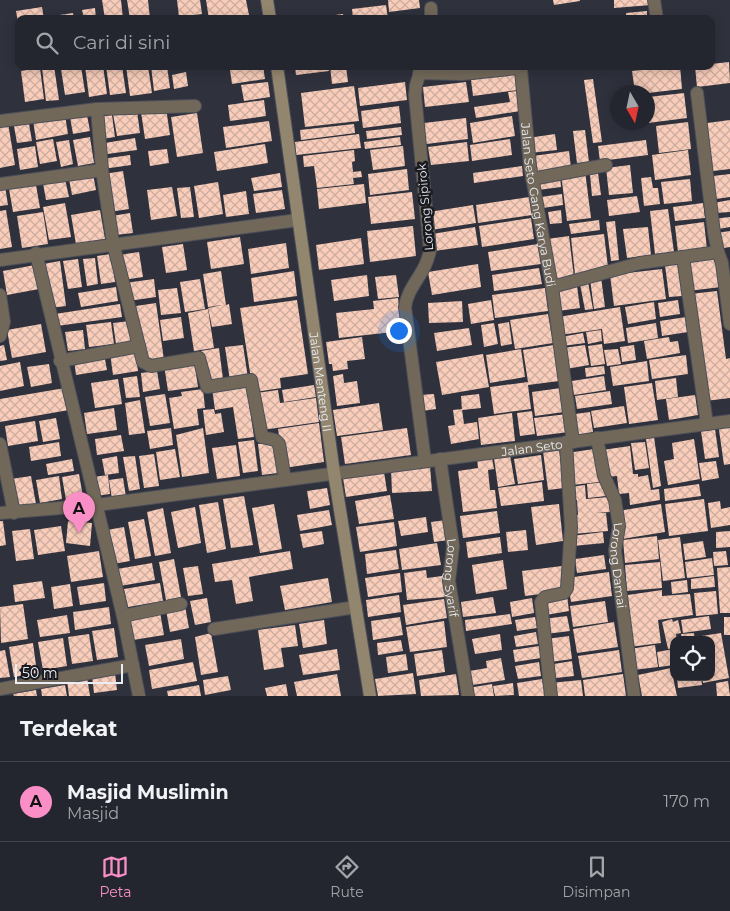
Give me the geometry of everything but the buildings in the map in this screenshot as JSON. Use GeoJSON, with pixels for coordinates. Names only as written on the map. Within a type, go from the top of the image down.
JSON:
{"type":"FeatureCollection","features":[{"type":"Feature","properties":{"kind":"street"},"geometry":{"type":"LineString","coordinates":[[267,0],[269,15]]}},
{"type":"Feature","properties":{"kind":"street"},"geometry":{"type":"LineString","coordinates":[[654,0],[656,15]]}},
{"type":"Feature","properties":{"kind":"street","name":"Jalan Menteng II"},"geometry":{"type":"LineString","coordinates":[[278,70],[334,473],[370,696]]}},
{"type":"Feature","properties":{"kind":"street","name":"Jalan Seto Gang Karya Budi"},"geometry":{"type":"LineString","coordinates":[[421,70],[462,74],[501,70]]}},
{"type":"Feature","properties":{"kind":"street","name":"Lorong Sipirok"},"geometry":{"type":"LineString","coordinates":[[421,70],[416,85],[416,113],[430,250],[423,272],[409,290],[405,306],[425,461]]}},
{"type":"Feature","properties":{"kind":"street","name":"Jalan Seto Gang Karya Budi"},"geometry":{"type":"LineString","coordinates":[[520,70],[532,179],[552,287],[570,442],[571,527],[567,588],[564,593],[545,597],[541,602],[550,696]]}},
{"type":"Feature","properties":{"kind":"street"},"geometry":{"type":"LineString","coordinates":[[696,93],[714,233],[722,263],[730,324]]}},
{"type":"Feature","properties":{"kind":"street"},"geometry":{"type":"LineString","coordinates":[[0,121],[97,109],[195,106]]}},
{"type":"Feature","properties":{"kind":"street"},"geometry":{"type":"LineString","coordinates":[[97,109],[102,170],[113,244],[143,362],[147,365],[199,358],[207,387],[251,380],[262,437],[275,440],[279,444],[285,480]]}},
{"type":"Feature","properties":{"kind":"street"},"geometry":{"type":"LineString","coordinates":[[532,179],[606,165]]}},
{"type":"Feature","properties":{"kind":"street"},"geometry":{"type":"LineString","coordinates":[[0,184],[102,170]]}},
{"type":"Feature","properties":{"kind":"street"},"geometry":{"type":"LineString","coordinates":[[0,260],[36,253],[298,220]]}},
{"type":"Feature","properties":{"kind":"street"},"geometry":{"type":"LineString","coordinates":[[552,287],[640,264],[718,252]]}},
{"type":"Feature","properties":{"kind":"street"},"geometry":{"type":"LineString","coordinates":[[36,253],[60,361],[123,616],[139,696]]}},
{"type":"Feature","properties":{"kind":"street"},"geometry":{"type":"LineString","coordinates":[[683,257],[707,424]]}},
{"type":"Feature","properties":{"kind":"street"},"geometry":{"type":"LineString","coordinates":[[0,295],[4,322],[0,336]]}},
{"type":"Feature","properties":{"kind":"street"},"geometry":{"type":"LineString","coordinates":[[60,361],[139,346]]}},
{"type":"Feature","properties":{"kind":"street","name":"Jalan Seto"},"geometry":{"type":"LineString","coordinates":[[0,513],[97,505],[730,421]]}},
{"type":"Feature","properties":{"kind":"street","name":"Lorong Damai"},"geometry":{"type":"LineString","coordinates":[[597,438],[604,476],[615,500],[619,526],[614,550],[634,696]]}},
{"type":"Feature","properties":{"kind":"street"},"geometry":{"type":"LineString","coordinates":[[0,444],[14,513]]}},
{"type":"Feature","properties":{"kind":"street","name":"Lorong Syarif"},"geometry":{"type":"LineString","coordinates":[[440,459],[452,546],[449,580],[468,696]]}},
{"type":"Feature","properties":{"kind":"street"},"geometry":{"type":"LineString","coordinates":[[123,616],[181,604]]}},
{"type":"Feature","properties":{"kind":"street"},"geometry":{"type":"LineString","coordinates":[[214,629],[356,607]]}},
{"type":"Feature","properties":{"kind":"street"},"geometry":{"type":"LineString","coordinates":[[0,689],[133,665]]}},
{"type":"Feature","properties":{"kind":"place","name":"Masjid Muslimin"},"geometry":{"type":"Point","coordinates":[79,533]}}]}
